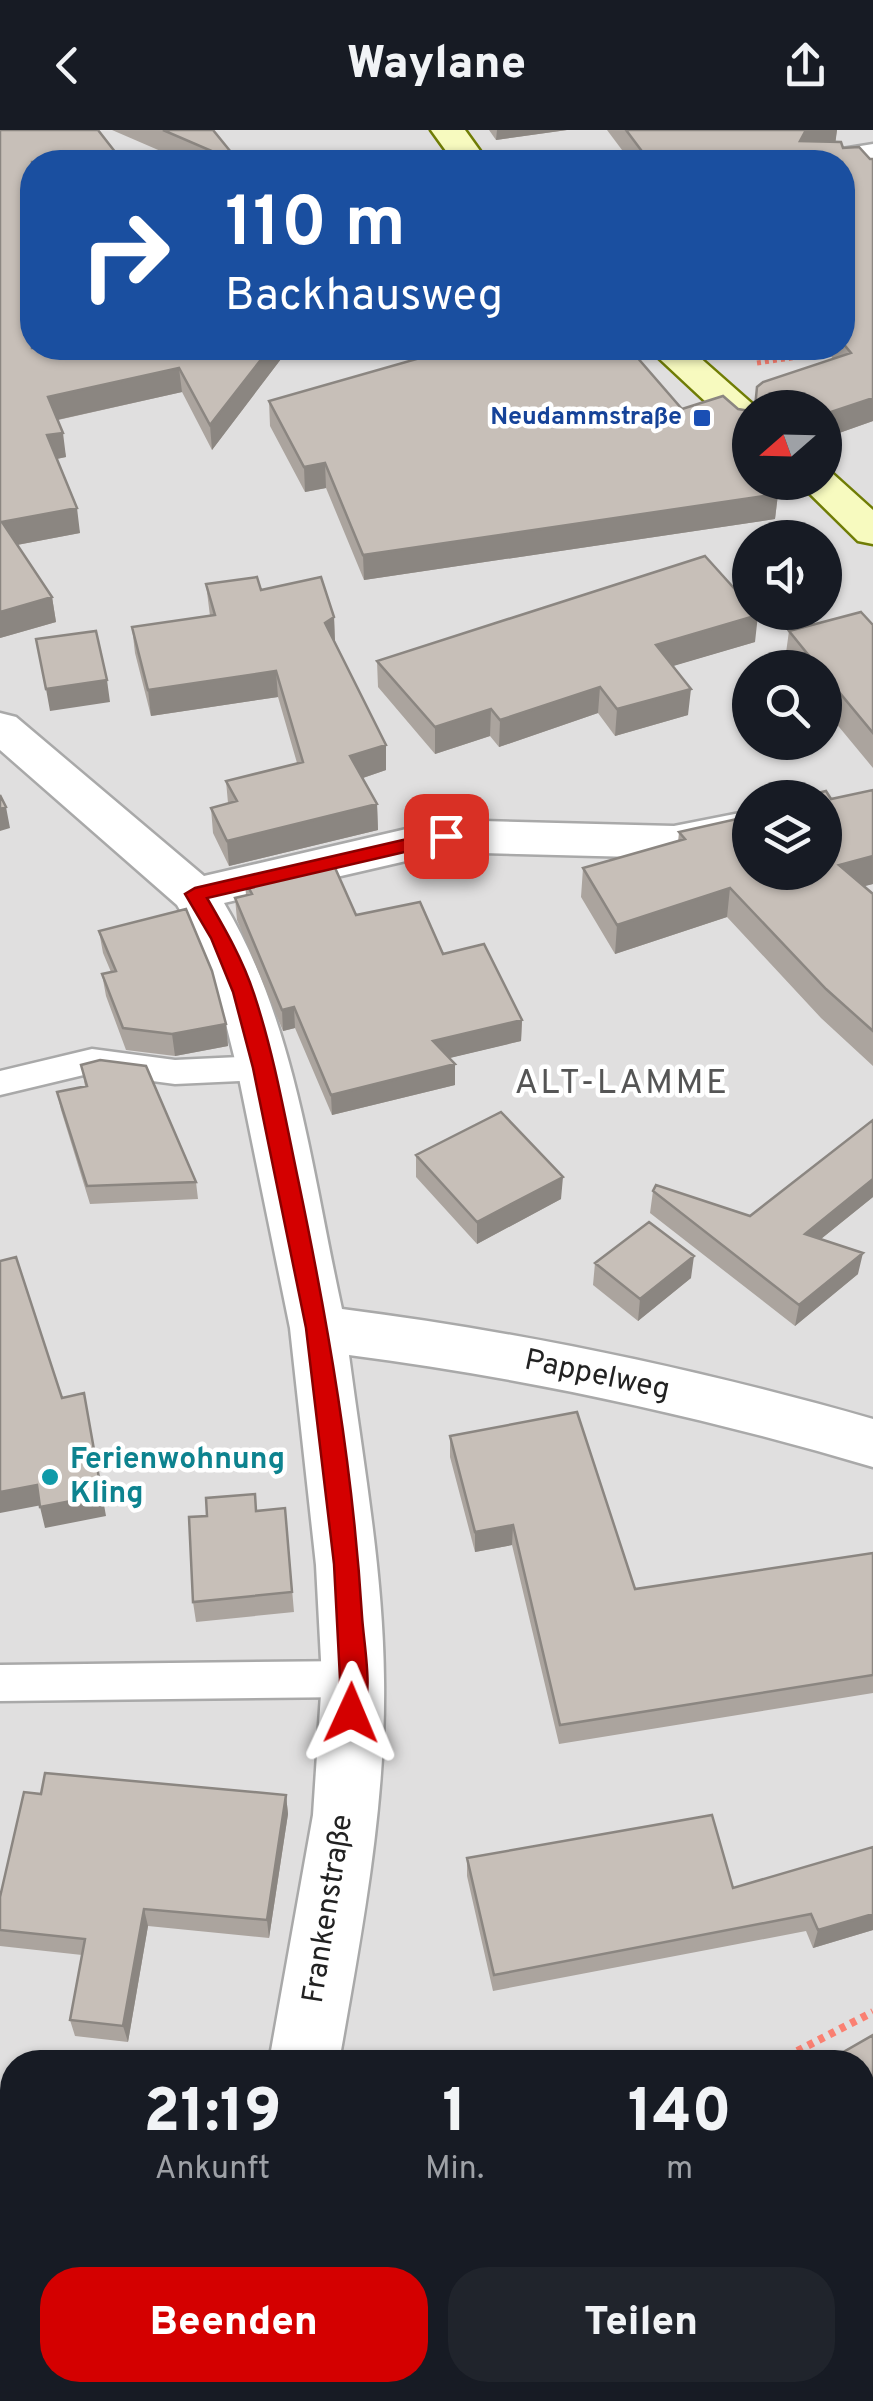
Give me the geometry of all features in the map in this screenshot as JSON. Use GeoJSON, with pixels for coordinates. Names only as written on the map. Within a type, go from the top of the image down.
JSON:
{"type":"FeatureCollection","features":[{"type":"Feature","properties":{"kind":"main road"},"geometry":{"type":"LineString","coordinates":[[680,360],[732,406]]}},
{"type":"Feature","properties":{"kind":"main road"},"geometry":{"type":"LineString","coordinates":[[838,500],[873,532]]}},
{"type":"Feature","properties":{"kind":"street","name":"Frankenstraße"},"geometry":{"type":"LineString","coordinates":[[0,727],[142,844],[195,894],[221,938],[243,992],[264,1068],[318,1328],[346,1564],[353,1679],[346,1815],[306,2050]]}},
{"type":"Feature","properties":{"kind":"street"},"geometry":{"type":"LineString","coordinates":[[195,894],[446,836],[674,842],[732,830]]}},
{"type":"Feature","properties":{"kind":"street","name":"Pappelweg"},"geometry":{"type":"LineString","coordinates":[[318,1328],[526,1361],[769,1411],[873,1442]]}},
{"type":"Feature","properties":{"kind":"lane"},"geometry":{"type":"LineString","coordinates":[[0,1082],[92,1061],[175,1072],[264,1068]]}},
{"type":"Feature","properties":{"kind":"lane"},"geometry":{"type":"LineString","coordinates":[[0,1683],[353,1679]]}},
{"type":"Feature","properties":{"kind":"path"},"geometry":{"type":"LineString","coordinates":[[696,374],[784,360]]}},
{"type":"Feature","properties":{"kind":"path"},"geometry":{"type":"LineString","coordinates":[[799,2050],[873,2012]]}},
{"type":"Feature","properties":{"kind":"shaded area"},"geometry":{"type":"Polygon","coordinates":[[[0,130],[873,130],[873,2050],[0,2050],[0,130]]]}},
{"type":"Feature","properties":{"kind":"building"},"geometry":{"type":"Polygon","coordinates":[[[0,130],[98,130],[114,150],[20,150],[20,360],[261,360],[210,425],[179,368],[48,397],[63,433],[47,435],[77,508],[2,522],[52,597],[0,612],[0,130]]]}},
{"type":"Feature","properties":{"kind":"building"},"geometry":{"type":"Polygon","coordinates":[[[163,130],[213,130],[229,150],[209,150],[163,130]]]}},
{"type":"Feature","properties":{"kind":"building"},"geometry":{"type":"Polygon","coordinates":[[[626,130],[806,130],[800,141],[841,142],[843,148],[859,147],[873,159],[873,398],[842,408],[842,390],[757,390],[763,382],[830,360],[855,360],[855,150],[641,150],[626,130]]]}},
{"type":"Feature","properties":{"kind":"building"},"geometry":{"type":"Polygon","coordinates":[[[413,360],[639,360],[682,409],[723,396],[732,404],[732,500],[737,500],[363,555],[325,463],[304,467],[269,401],[413,360]]]}},
{"type":"Feature","properties":{"kind":"building"},"geometry":{"type":"Polygon","coordinates":[[[705,556],[732,586],[732,623],[656,645],[691,689],[617,709],[600,687],[500,720],[491,709],[435,727],[377,661],[705,556]]]}},
{"type":"Feature","properties":{"kind":"building"},"geometry":{"type":"Polygon","coordinates":[[[257,577],[261,590],[321,577],[334,617],[325,623],[386,745],[350,756],[377,804],[227,841],[211,808],[237,801],[226,781],[303,762],[276,671],[148,690],[132,627],[215,615],[206,584],[257,577]]]}},
{"type":"Feature","properties":{"kind":"building"},"geometry":{"type":"Polygon","coordinates":[[[861,612],[873,625],[873,733],[842,696],[842,650],[804,650],[789,631],[842,630],[842,617],[861,612]]]}},
{"type":"Feature","properties":{"kind":"building"},"geometry":{"type":"Polygon","coordinates":[[[96,631],[107,680],[46,689],[36,639],[96,631]]]}},
{"type":"Feature","properties":{"kind":"building"},"geometry":{"type":"Polygon","coordinates":[[[873,790],[873,856],[842,864],[842,797],[873,790]]]}},
{"type":"Feature","properties":{"kind":"building"},"geometry":{"type":"Polygon","coordinates":[[[732,820],[732,890],[842,890],[842,868],[873,894],[873,1031],[826,989],[730,888],[617,925],[583,868],[685,839],[679,832],[732,820]]]}},
{"type":"Feature","properties":{"kind":"building"},"geometry":{"type":"Polygon","coordinates":[[[332,861],[356,915],[420,902],[443,954],[484,944],[522,1020],[433,1041],[455,1064],[331,1095],[294,1007],[282,1010],[235,898],[252,894],[245,881],[332,861]]]}},
{"type":"Feature","properties":{"kind":"building"},"geometry":{"type":"Polygon","coordinates":[[[186,909],[212,971],[226,1024],[172,1034],[123,1028],[102,974],[116,971],[99,931],[186,909]]]}},
{"type":"Feature","properties":{"kind":"building"},"geometry":{"type":"Polygon","coordinates":[[[100,1060],[146,1066],[196,1182],[87,1186],[57,1092],[87,1086],[81,1065],[100,1060]]]}},
{"type":"Feature","properties":{"kind":"building"},"geometry":{"type":"Polygon","coordinates":[[[501,1112],[563,1177],[477,1222],[416,1155],[501,1112]]]}},
{"type":"Feature","properties":{"kind":"building"},"geometry":{"type":"Polygon","coordinates":[[[873,1120],[873,1179],[805,1234],[863,1253],[799,1305],[653,1191],[656,1185],[750,1216],[873,1120]]]}},
{"type":"Feature","properties":{"kind":"building"},"geometry":{"type":"Polygon","coordinates":[[[649,1222],[694,1256],[640,1299],[595,1263],[649,1222]]]}},
{"type":"Feature","properties":{"kind":"building"},"geometry":{"type":"Polygon","coordinates":[[[16,1257],[62,1398],[84,1393],[102,1495],[40,1507],[37,1485],[0,1492],[0,1261],[16,1257]]]}},
{"type":"Feature","properties":{"kind":"building"},"geometry":{"type":"Polygon","coordinates":[[[577,1412],[635,1589],[873,1553],[873,1675],[560,1725],[513,1525],[475,1532],[450,1436],[577,1412]]]}},
{"type":"Feature","properties":{"kind":"building"},"geometry":{"type":"Polygon","coordinates":[[[255,1494],[256,1511],[285,1508],[292,1592],[193,1602],[189,1517],[207,1516],[206,1498],[255,1494]]]}},
{"type":"Feature","properties":{"kind":"building"},"geometry":{"type":"Polygon","coordinates":[[[45,1773],[286,1795],[267,1920],[144,1909],[123,2026],[70,2020],[85,1939],[0,1930],[0,1897],[24,1792],[41,1794],[45,1773]]]}},
{"type":"Feature","properties":{"kind":"building"},"geometry":{"type":"Polygon","coordinates":[[[712,1815],[733,1888],[873,1847],[873,1914],[818,1930],[811,1914],[494,1975],[467,1858],[712,1815]]]}},
{"type":"Feature","properties":{"kind":"building"},"geometry":{"type":"Polygon","coordinates":[[[873,2035],[873,2050],[847,2050],[873,2035]]]}},
{"type":"Feature","properties":{"kind":"place","name":"Neudammstraße"},"geometry":{"type":"Point","coordinates":[702,418]}},
{"type":"Feature","properties":{"kind":"place","name":"Ferienwohnung Kling"},"geometry":{"type":"Point","coordinates":[50,1477]}},
{"type":"Feature","properties":{"kind":"district","name":"ALT-LAMME"},"geometry":{"type":"Point","coordinates":[622,1084]}},
{"type":"Feature","properties":{"kind":"route"},"geometry":{"type":"LineString","coordinates":[[351,1713],[353,1679],[346,1564],[318,1328],[264,1068],[243,992],[221,938],[195,894],[446,836]]}}]}
